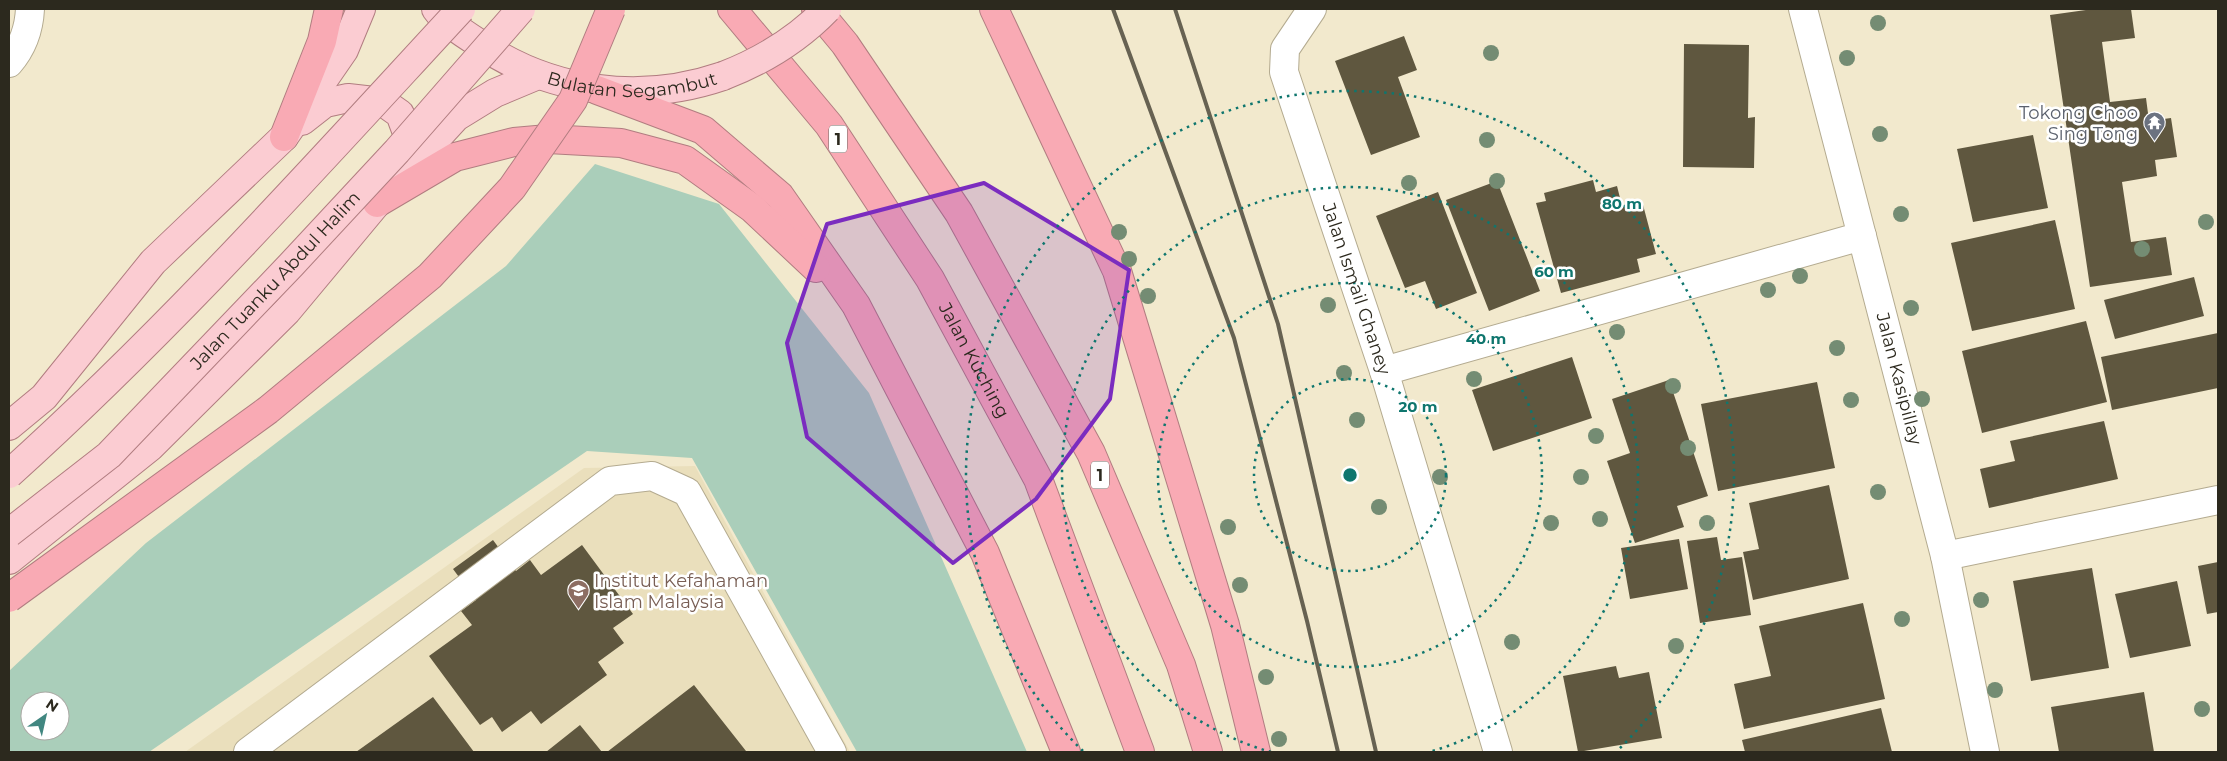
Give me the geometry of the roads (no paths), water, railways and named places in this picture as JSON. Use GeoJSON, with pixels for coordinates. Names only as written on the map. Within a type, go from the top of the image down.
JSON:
{"type":"FeatureCollection","features":[{"type":"Feature","properties":{"kind":"highway"},"geometry":{"type":"LineString","coordinates":[[284,137],[322,41],[329,9]]}},
{"type":"Feature","properties":{"kind":"highway"},"geometry":{"type":"LineString","coordinates":[[9,598],[268,410],[430,276],[512,188],[573,100],[611,9]]}},
{"type":"Feature","properties":{"kind":"highway","name":"Jalan Kuching"},"geometry":{"type":"LineString","coordinates":[[732,9],[829,125],[934,288],[1038,479],[1126,709],[1140,752]]}},
{"type":"Feature","properties":{"kind":"highway","name":"1"},"geometry":{"type":"LineString","coordinates":[[816,9],[845,44],[959,213],[1091,453],[1181,665],[1208,752]]}},
{"type":"Feature","properties":{"kind":"highway"},"geometry":{"type":"LineString","coordinates":[[994,9],[1117,271],[1225,625],[1256,752]]}},
{"type":"Feature","properties":{"kind":"highway"},"geometry":{"type":"LineString","coordinates":[[597,90],[703,130],[780,196],[856,305],[985,553],[1066,752]]}},
{"type":"Feature","properties":{"kind":"highway"},"geometry":{"type":"LineString","coordinates":[[377,203],[455,157],[514,142],[548,139],[621,143],[686,160],[752,208],[856,305]]}},
{"type":"Feature","properties":{"kind":"main road"},"geometry":{"type":"LineString","coordinates":[[284,137],[344,50],[361,9]]}},
{"type":"Feature","properties":{"kind":"main road","name":"Bulatan Segambut"},"geometry":{"type":"LineString","coordinates":[[436,9],[441,16],[487,50],[538,75],[597,90],[629,92],[661,90],[692,85],[723,76],[772,53],[794,38],[827,9]]}},
{"type":"Feature","properties":{"kind":"main road"},"geometry":{"type":"LineString","coordinates":[[9,474],[81,410],[232,257],[461,9]]}},
{"type":"Feature","properties":{"kind":"main road","name":"Jalan Tuanku Abdul Halim"},"geometry":{"type":"LineString","coordinates":[[9,533],[109,455],[397,151],[521,9]]}},
{"type":"Feature","properties":{"kind":"main road","name":"Jalan Tuanku Abdul Halim"},"geometry":{"type":"LineString","coordinates":[[9,560],[150,447],[287,311],[377,203],[456,117],[495,93],[538,75]]}},
{"type":"Feature","properties":{"kind":"main road"},"geometry":{"type":"LineString","coordinates":[[9,426],[44,397],[153,262],[284,137],[325,103],[348,98],[383,102],[400,114],[410,141],[404,162],[377,203]]}},
{"type":"Feature","properties":{"kind":"street"},"geometry":{"type":"LineString","coordinates":[[9,63],[17,53],[29,23],[30,9]]}},
{"type":"Feature","properties":{"kind":"street","name":"Jalan Kasipillay"},"geometry":{"type":"LineString","coordinates":[[1803,9],[1945,556],[1986,752]]}},
{"type":"Feature","properties":{"kind":"street","name":"Jalan Ismail Ghaney"},"geometry":{"type":"LineString","coordinates":[[1304,19],[1285,50],[1284,72],[1384,370],[1498,752]]}},
{"type":"Feature","properties":{"kind":"street"},"geometry":{"type":"LineString","coordinates":[[1384,370],[1862,236]]}},
{"type":"Feature","properties":{"kind":"street"},"geometry":{"type":"LineString","coordinates":[[248,752],[610,481],[652,476],[687,492],[832,752]]}},
{"type":"Feature","properties":{"kind":"street"},"geometry":{"type":"LineString","coordinates":[[1945,556],[2218,500]]}},
{"type":"Feature","properties":{"kind":"railway"},"geometry":{"type":"LineString","coordinates":[[1113,9],[1234,338],[1307,621],[1338,752]]}},
{"type":"Feature","properties":{"kind":"railway"},"geometry":{"type":"LineString","coordinates":[[1175,9],[1278,324],[1376,752]]}},
{"type":"Feature","properties":{"kind":"place","name":"Tokong Choo Sing Tong"},"geometry":{"type":"Point","coordinates":[2154,142]}},
{"type":"Feature","properties":{"kind":"place","name":"Institut Kefahaman Islam Malaysia"},"geometry":{"type":"Point","coordinates":[578,610]}}]}
